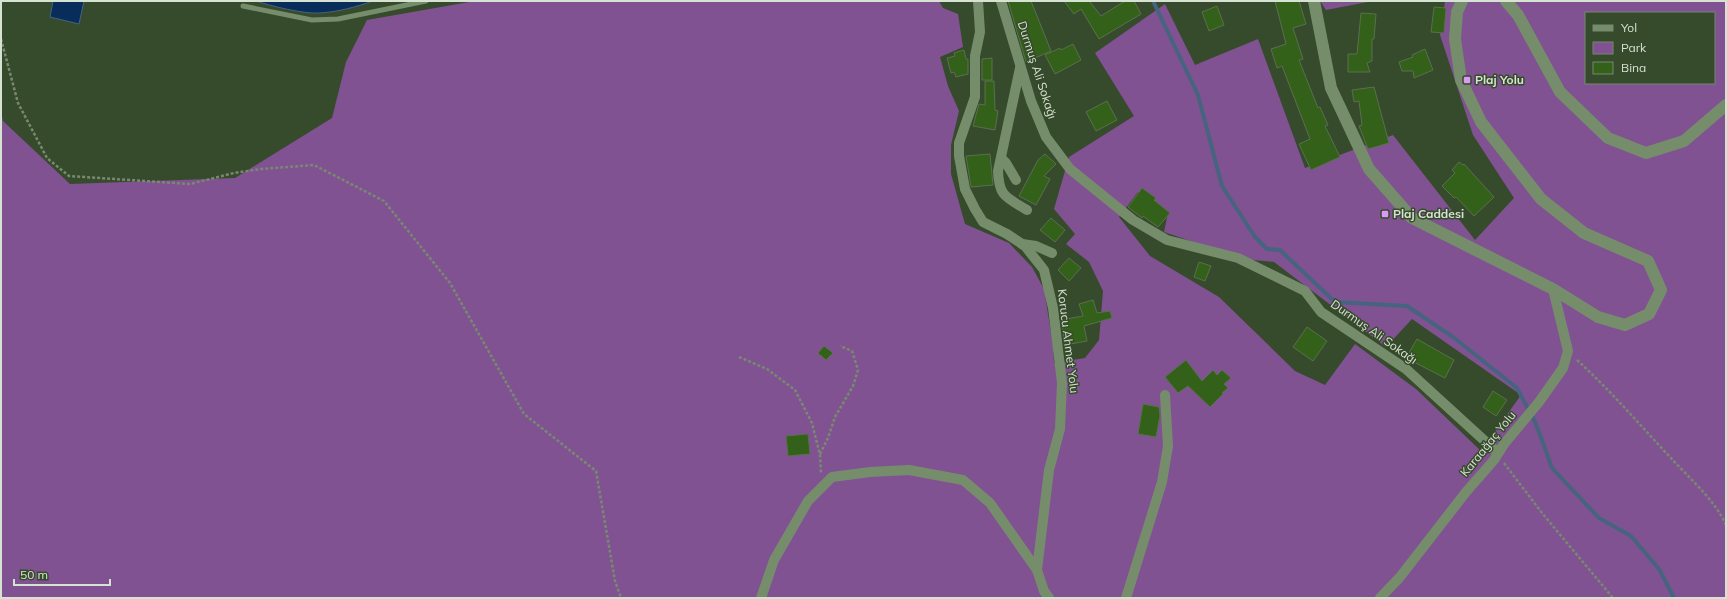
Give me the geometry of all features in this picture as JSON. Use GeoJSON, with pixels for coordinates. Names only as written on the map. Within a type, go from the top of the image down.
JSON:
{"type":"FeatureCollection","features":[{"type":"Feature","properties":{"kind":"street","name":"Korucu Ahmet Yolu"},"geometry":{"type":"LineString","coordinates":[[978,1],[980,32],[975,56],[975,97],[959,143],[959,156],[965,189],[974,209],[983,222],[1026,246],[1044,270],[1053,308],[1062,383],[1060,429],[1049,470],[1037,570]]}},
{"type":"Feature","properties":{"kind":"street","name":"Durmuş Ali Sokağı"},"geometry":{"type":"LineString","coordinates":[[1001,1],[1031,102],[1046,137],[1070,169],[1133,220],[1167,240],[1238,258],[1305,291],[1321,312],[1406,369],[1498,453]]}},
{"type":"Feature","properties":{"kind":"street"},"geometry":{"type":"LineString","coordinates":[[1314,1],[1331,88],[1369,169],[1412,218],[1553,289],[1598,317],[1624,325],[1649,314],[1660,290],[1648,261],[1584,233],[1541,199],[1481,122],[1461,80],[1455,39],[1457,12],[1462,1]]}},
{"type":"Feature","properties":{"kind":"street"},"geometry":{"type":"LineString","coordinates":[[1506,1],[1518,15],[1560,92],[1608,138],[1646,153],[1684,141],[1726,105]]}},
{"type":"Feature","properties":{"kind":"street"},"geometry":{"type":"LineString","coordinates":[[1020,66],[998,171],[999,186],[1003,195],[1027,210]]}},
{"type":"Feature","properties":{"kind":"street"},"geometry":{"type":"LineString","coordinates":[[1001,158],[1006,162],[1016,180]]}},
{"type":"Feature","properties":{"kind":"street"},"geometry":{"type":"LineString","coordinates":[[1022,244],[1036,246],[1052,253]]}},
{"type":"Feature","properties":{"kind":"street"},"geometry":{"type":"LineString","coordinates":[[1553,289],[1568,351]]}},
{"type":"Feature","properties":{"kind":"street","name":"Karaağaç Yolu"},"geometry":{"type":"LineString","coordinates":[[1380,598],[1400,577],[1504,444],[1539,402],[1563,368],[1568,351]]}},
{"type":"Feature","properties":{"kind":"street"},"geometry":{"type":"LineString","coordinates":[[1126,598],[1162,482],[1168,446],[1166,395]]}},
{"type":"Feature","properties":{"kind":"street"},"geometry":{"type":"LineString","coordinates":[[761,598],[774,560],[808,501],[832,477],[870,472],[909,470],[963,480],[990,503],[1037,570],[1044,591],[1049,598]]}},
{"type":"Feature","properties":{"kind":"lane"},"geometry":{"type":"LineString","coordinates":[[243,6],[312,20],[338,19],[426,1]]}},
{"type":"Feature","properties":{"kind":"path"},"geometry":{"type":"LineString","coordinates":[[1,39],[18,103],[47,158],[69,176],[190,184],[234,172],[314,165],[384,201],[450,283],[524,414],[596,471],[615,581],[621,598]]}},
{"type":"Feature","properties":{"kind":"path"},"geometry":{"type":"LineString","coordinates":[[739,357],[767,369],[794,390],[812,423],[820,455],[835,417],[853,386],[858,370],[852,351],[840,346]]}},
{"type":"Feature","properties":{"kind":"path"},"geometry":{"type":"LineString","coordinates":[[1568,351],[1603,384],[1699,489],[1722,516],[1726,525]]}},
{"type":"Feature","properties":{"kind":"path"},"geometry":{"type":"LineString","coordinates":[[1498,453],[1542,514],[1613,598]]}},
{"type":"Feature","properties":{"kind":"green space"},"geometry":{"type":"Polygon","coordinates":[[[475,1],[939,1],[943,8],[958,14],[963,47],[940,57],[948,86],[959,111],[951,145],[951,174],[965,224],[1009,243],[1032,267],[1044,289],[1053,345],[1054,363],[1085,358],[1099,340],[1103,291],[1089,262],[1066,244],[1075,234],[1054,209],[1069,157],[1134,116],[1095,53],[1165,4],[1195,65],[1258,39],[1305,168],[1393,135],[1475,240],[1514,198],[1473,135],[1440,35],[1445,1],[1726,1],[1726,598],[1,598],[1,113],[3,121],[70,184],[235,178],[332,118],[346,62],[367,20],[475,1]],[[1138,192],[1119,217],[1150,256],[1219,297],[1295,371],[1325,385],[1355,344],[1416,389],[1481,451],[1521,395],[1412,319],[1386,347],[1274,262],[1243,259],[1164,232],[1168,213],[1138,192]]]}},
{"type":"Feature","properties":{"kind":"green space"},"geometry":{"type":"Polygon","coordinates":[[[1320,1],[1373,1],[1326,10],[1320,1]]]}},
{"type":"Feature","properties":{"kind":"water"},"geometry":{"type":"Polygon","coordinates":[[[53,1],[84,1],[79,24],[50,17],[53,1]]]}},
{"type":"Feature","properties":{"kind":"water"},"geometry":{"type":"Polygon","coordinates":[[[256,1],[373,1],[333,12],[312,13],[296,11],[256,1]]]}},
{"type":"Feature","properties":{"kind":"building"},"geometry":{"type":"Polygon","coordinates":[[[1008,1],[1031,1],[1051,51],[1026,62],[1008,1]]]}},
{"type":"Feature","properties":{"kind":"building"},"geometry":{"type":"Polygon","coordinates":[[[1064,1],[1092,1],[1090,2],[1101,16],[1125,1],[1134,1],[1141,14],[1099,39],[1081,9],[1074,14],[1064,1]]]}},
{"type":"Feature","properties":{"kind":"building"},"geometry":{"type":"Polygon","coordinates":[[[1275,1],[1299,1],[1306,24],[1293,28],[1303,59],[1299,60],[1318,108],[1320,107],[1328,125],[1325,126],[1340,157],[1311,170],[1299,144],[1310,139],[1282,66],[1277,68],[1271,49],[1286,44],[1275,1]]]}},
{"type":"Feature","properties":{"kind":"building"},"geometry":{"type":"Polygon","coordinates":[[[1217,6],[1224,25],[1209,31],[1202,12],[1217,6]]]}},
{"type":"Feature","properties":{"kind":"building"},"geometry":{"type":"Polygon","coordinates":[[[1434,7],[1446,8],[1444,33],[1431,32],[1434,7]]]}},
{"type":"Feature","properties":{"kind":"building"},"geometry":{"type":"Polygon","coordinates":[[[1361,13],[1376,14],[1374,39],[1372,39],[1372,61],[1367,63],[1370,72],[1348,72],[1348,54],[1357,54],[1361,13]]]}},
{"type":"Feature","properties":{"kind":"building"},"geometry":{"type":"Polygon","coordinates":[[[1073,44],[1081,60],[1055,74],[1045,55],[1073,44]]]}},
{"type":"Feature","properties":{"kind":"building"},"geometry":{"type":"Polygon","coordinates":[[[1425,49],[1433,70],[1414,78],[1413,71],[1402,71],[1399,62],[1413,57],[1412,55],[1425,49]]]}},
{"type":"Feature","properties":{"kind":"building"},"geometry":{"type":"Polygon","coordinates":[[[964,50],[966,59],[968,59],[968,74],[956,77],[954,72],[951,73],[947,58],[955,56],[954,53],[964,50]]]}},
{"type":"Feature","properties":{"kind":"building"},"geometry":{"type":"Polygon","coordinates":[[[992,58],[992,80],[982,80],[982,59],[992,58]]]}},
{"type":"Feature","properties":{"kind":"building"},"geometry":{"type":"Polygon","coordinates":[[[985,81],[994,81],[995,110],[998,111],[995,130],[973,126],[979,104],[985,105],[985,81]]]}},
{"type":"Feature","properties":{"kind":"building"},"geometry":{"type":"Polygon","coordinates":[[[1374,87],[1389,143],[1368,149],[1359,126],[1362,125],[1359,101],[1354,102],[1352,90],[1374,87]]]}},
{"type":"Feature","properties":{"kind":"building"},"geometry":{"type":"Polygon","coordinates":[[[1107,101],[1117,120],[1096,131],[1086,112],[1107,101]]]}},
{"type":"Feature","properties":{"kind":"building"},"geometry":{"type":"Polygon","coordinates":[[[990,154],[993,185],[971,187],[966,156],[990,154]]]}},
{"type":"Feature","properties":{"kind":"building"},"geometry":{"type":"Polygon","coordinates":[[[1045,154],[1056,164],[1044,176],[1050,179],[1036,205],[1019,196],[1038,160],[1045,154]]]}},
{"type":"Feature","properties":{"kind":"building"},"geometry":{"type":"Polygon","coordinates":[[[1459,162],[1463,165],[1464,164],[1494,197],[1474,216],[1456,197],[1454,198],[1442,186],[1455,173],[1452,170],[1459,162]]]}},
{"type":"Feature","properties":{"kind":"building"},"geometry":{"type":"Polygon","coordinates":[[[1142,188],[1156,198],[1154,200],[1170,213],[1158,227],[1143,216],[1142,218],[1128,207],[1142,188]]]}},
{"type":"Feature","properties":{"kind":"building"},"geometry":{"type":"Polygon","coordinates":[[[1051,218],[1065,230],[1055,242],[1040,230],[1051,218]]]}},
{"type":"Feature","properties":{"kind":"building"},"geometry":{"type":"Polygon","coordinates":[[[1069,258],[1081,268],[1069,281],[1058,270],[1069,258]]]}},
{"type":"Feature","properties":{"kind":"building"},"geometry":{"type":"Polygon","coordinates":[[[1199,262],[1211,266],[1205,281],[1194,277],[1199,262]]]}},
{"type":"Feature","properties":{"kind":"building"},"geometry":{"type":"Polygon","coordinates":[[[1093,300],[1097,313],[1110,311],[1112,318],[1084,326],[1087,341],[1065,345],[1061,320],[1083,316],[1079,304],[1093,300]]]}},
{"type":"Feature","properties":{"kind":"building"},"geometry":{"type":"Polygon","coordinates":[[[1307,327],[1327,341],[1313,361],[1293,347],[1307,327]]]}},
{"type":"Feature","properties":{"kind":"building"},"geometry":{"type":"Polygon","coordinates":[[[1417,339],[1454,360],[1445,378],[1406,358],[1417,339]]]}},
{"type":"Feature","properties":{"kind":"building"},"geometry":{"type":"Polygon","coordinates":[[[824,346],[833,353],[826,360],[818,353],[824,346]]]}},
{"type":"Feature","properties":{"kind":"building"},"geometry":{"type":"Polygon","coordinates":[[[1186,360],[1202,381],[1213,370],[1217,375],[1222,370],[1231,378],[1224,384],[1228,388],[1210,407],[1188,386],[1178,393],[1165,377],[1186,360]]]}},
{"type":"Feature","properties":{"kind":"building"},"geometry":{"type":"Polygon","coordinates":[[[1493,391],[1507,400],[1496,416],[1483,407],[1493,391]]]}},
{"type":"Feature","properties":{"kind":"building"},"geometry":{"type":"Polygon","coordinates":[[[1143,404],[1159,407],[1160,416],[1156,437],[1138,434],[1143,404]]]}},
{"type":"Feature","properties":{"kind":"building"},"geometry":{"type":"Polygon","coordinates":[[[808,434],[810,454],[788,456],[786,436],[808,434]]]}},
{"type":"Feature","properties":{"kind":"waterway"},"geometry":{"type":"LineString","coordinates":[[1153,1],[1198,95],[1222,186],[1255,237],[1267,249],[1280,250],[1335,302],[1407,306],[1453,337],[1517,388],[1536,424],[1552,468],[1599,518],[1631,536],[1659,569],[1674,598]]}},
{"type":"Feature","properties":{"kind":"place","name":"Plaj Yolu"},"geometry":{"type":"Point","coordinates":[1467,80]}},
{"type":"Feature","properties":{"kind":"place","name":"Plaj Caddesi"},"geometry":{"type":"Point","coordinates":[1385,214]}}]}
